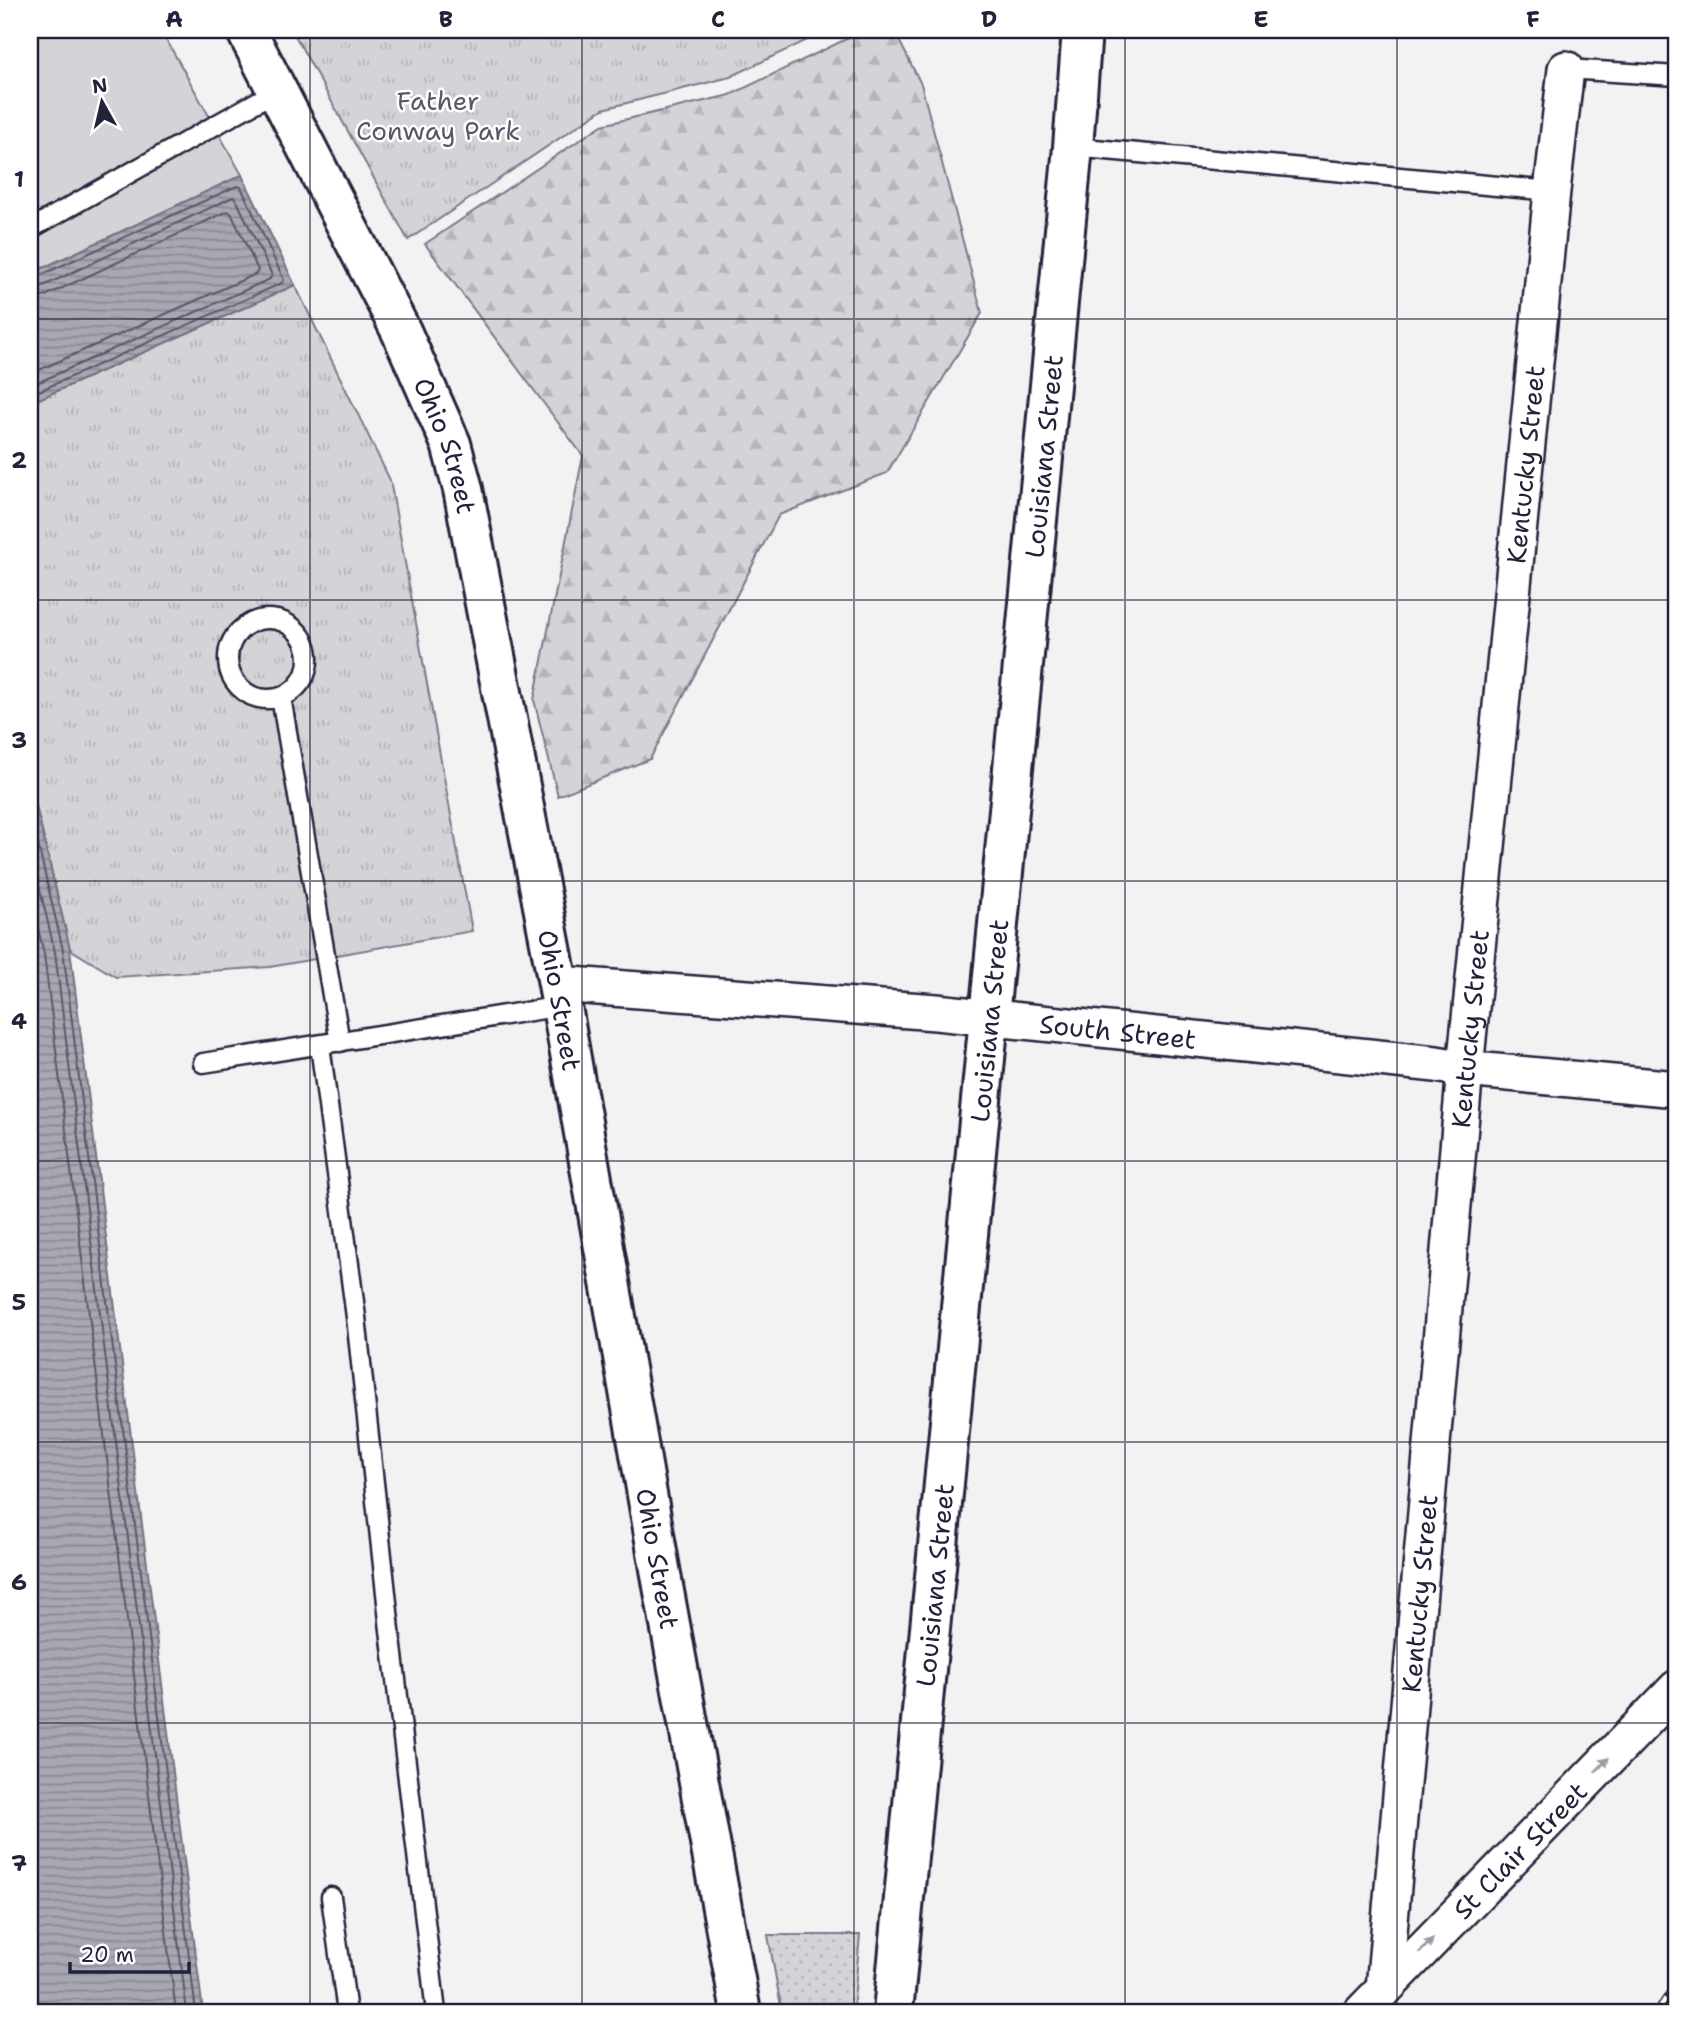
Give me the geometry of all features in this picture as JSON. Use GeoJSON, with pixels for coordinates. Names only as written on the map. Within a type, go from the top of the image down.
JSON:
{"type":"FeatureCollection","features":[{"type":"Feature","properties":{"kind":"street","name":"Ohio Street"},"geometry":{"type":"LineString","coordinates":[[246,30],[401,331],[451,444],[463,489],[560,995],[741,2012]]}},
{"type":"Feature","properties":{"kind":"street","name":"Louisiana Street"},"geometry":{"type":"LineString","coordinates":[[894,2012],[1082,30]]}},
{"type":"Feature","properties":{"kind":"street","name":"Kentucky Street"},"geometry":{"type":"LineString","coordinates":[[1373,2001],[1566,69]]}},
{"type":"Feature","properties":{"kind":"street","name":"South Street"},"geometry":{"type":"LineString","coordinates":[[560,995],[989,1018],[1677,1089]]}},
{"type":"Feature","properties":{"kind":"street","name":"St Clair Street"},"geometry":{"type":"LineString","coordinates":[[1373,2001],[1677,1688]]}},
{"type":"Feature","properties":{"kind":"lane"},"geometry":{"type":"LineString","coordinates":[[1566,69],[1677,76]]}},
{"type":"Feature","properties":{"kind":"lane"},"geometry":{"type":"LineString","coordinates":[[30,229],[278,90]]}},
{"type":"Feature","properties":{"kind":"lane"},"geometry":{"type":"LineString","coordinates":[[1073,147],[1552,191]]}},
{"type":"Feature","properties":{"kind":"lane"},"geometry":{"type":"LineString","coordinates":[[257,620],[282,621],[301,636],[307,647],[309,660],[301,683],[292,692],[281,697],[268,700],[255,698],[234,683],[229,671],[229,646],[245,625],[257,620]]}},
{"type":"Feature","properties":{"kind":"lane"},"geometry":{"type":"LineString","coordinates":[[281,697],[340,1042]]}},
{"type":"Feature","properties":{"kind":"lane"},"geometry":{"type":"LineString","coordinates":[[203,1063],[340,1042],[560,995]]}},
{"type":"Feature","properties":{"kind":"lane"},"geometry":{"type":"LineString","coordinates":[[320,1045],[356,1317],[436,2012]]}},
{"type":"Feature","properties":{"kind":"lane"},"geometry":{"type":"LineString","coordinates":[[331,1897],[347,2012]]}},
{"type":"Feature","properties":{"kind":"green space"},"geometry":{"type":"Polygon","coordinates":[[[30,30],[161,30],[242,175],[30,274],[30,30]]]}},
{"type":"Feature","properties":{"kind":"green space","name":"Father Conway Park"},"geometry":{"type":"Polygon","coordinates":[[[292,30],[828,30],[730,77],[603,109],[408,240],[292,30]]]}},
{"type":"Feature","properties":{"kind":"green space"},"geometry":{"type":"Polygon","coordinates":[[[865,30],[894,30],[921,84],[982,313],[887,473],[779,515],[650,759],[558,796],[534,700],[583,456],[425,244],[602,125],[730,95],[865,30]]]}},
{"type":"Feature","properties":{"kind":"green space"},"geometry":{"type":"Polygon","coordinates":[[[295,285],[390,480],[472,931],[270,967],[116,977],[70,949],[30,781],[30,403],[295,285]]]}},
{"type":"Feature","properties":{"kind":"green space"},"geometry":{"type":"Polygon","coordinates":[[[768,1935],[860,1935],[853,2012],[782,2012],[768,1935]]]}},
{"type":"Feature","properties":{"kind":"water"},"geometry":{"type":"Polygon","coordinates":[[[242,175],[295,285],[30,403],[30,274],[242,175]]]}},
{"type":"Feature","properties":{"kind":"water"},"geometry":{"type":"Polygon","coordinates":[[[30,781],[70,949],[203,2012],[30,2012],[30,781]]]}},
{"type":"Feature","properties":{"kind":"railway"},"geometry":{"type":"LineString","coordinates":[[1657,2012],[1677,1982]]}}]}
